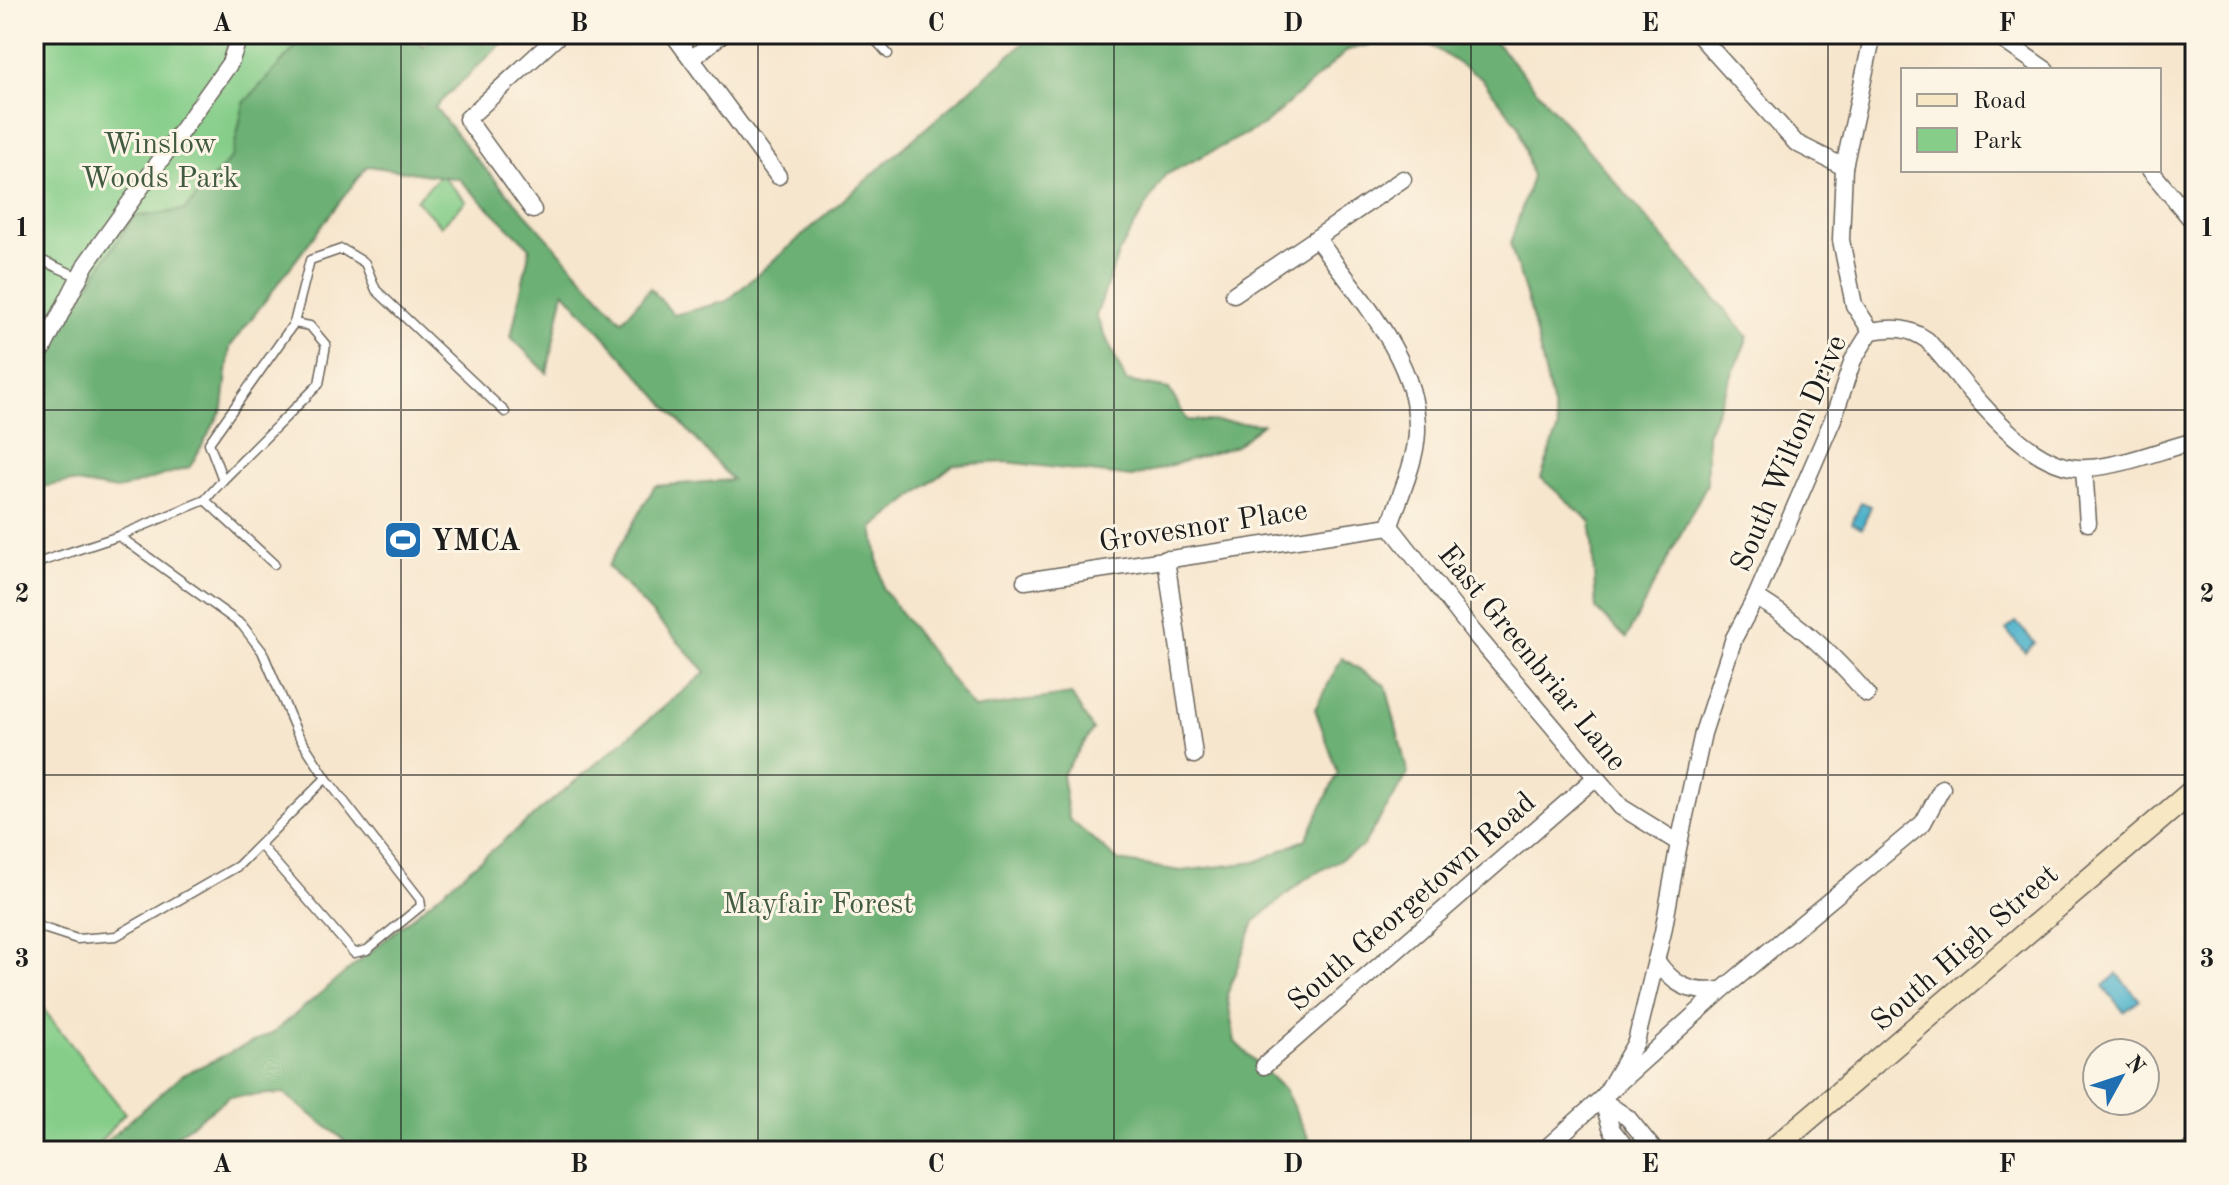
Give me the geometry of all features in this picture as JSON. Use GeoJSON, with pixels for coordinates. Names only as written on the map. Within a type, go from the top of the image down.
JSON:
{"type":"FeatureCollection","features":[{"type":"Feature","properties":{"kind":"street"},"geometry":{"type":"LineString","coordinates":[[34,366],[80,277],[230,63],[240,34]]}},
{"type":"Feature","properties":{"kind":"street"},"geometry":{"type":"LineString","coordinates":[[533,210],[467,119],[560,34]]}},
{"type":"Feature","properties":{"kind":"street"},"geometry":{"type":"LineString","coordinates":[[673,34],[778,176]]}},
{"type":"Feature","properties":{"kind":"street"},"geometry":{"type":"LineString","coordinates":[[693,58],[722,34]]}},
{"type":"Feature","properties":{"kind":"street"},"geometry":{"type":"LineString","coordinates":[[1698,34],[1796,143],[1844,167]]}},
{"type":"Feature","properties":{"kind":"street","name":"South Wilton Drive"},"geometry":{"type":"LineString","coordinates":[[1679,843],[1703,733],[1734,638],[1756,597],[1833,419],[1853,360],[1871,331],[1854,305],[1841,240],[1844,167],[1873,34]]}},
{"type":"Feature","properties":{"kind":"street"},"geometry":{"type":"LineString","coordinates":[[1994,34],[2043,68]]}},
{"type":"Feature","properties":{"kind":"street"},"geometry":{"type":"LineString","coordinates":[[2152,172],[2195,224]]}},
{"type":"Feature","properties":{"kind":"street"},"geometry":{"type":"LineString","coordinates":[[1234,294],[1318,240],[1403,179]]}},
{"type":"Feature","properties":{"kind":"street"},"geometry":{"type":"LineString","coordinates":[[1318,240],[1381,328],[1413,390],[1417,434],[1390,526]]}},
{"type":"Feature","properties":{"kind":"street"},"geometry":{"type":"LineString","coordinates":[[1871,331],[1895,326],[1914,331],[1927,340],[2014,436],[2047,459],[2084,469],[2195,441]]}},
{"type":"Feature","properties":{"kind":"street"},"geometry":{"type":"LineString","coordinates":[[2084,469],[2088,523]]}},
{"type":"Feature","properties":{"kind":"street","name":"Grovesnor Place"},"geometry":{"type":"LineString","coordinates":[[1025,581],[1390,526]]}},
{"type":"Feature","properties":{"kind":"street","name":"East Greenbriar Lane"},"geometry":{"type":"LineString","coordinates":[[1390,526],[1474,633],[1621,807],[1679,843]]}},
{"type":"Feature","properties":{"kind":"street"},"geometry":{"type":"LineString","coordinates":[[1166,559],[1194,755]]}},
{"type":"Feature","properties":{"kind":"street"},"geometry":{"type":"LineString","coordinates":[[1756,597],[1798,622],[1833,655],[1867,694]]}},
{"type":"Feature","properties":{"kind":"street","name":"South Georgetown Road"},"geometry":{"type":"LineString","coordinates":[[1264,1066],[1595,778]]}},
{"type":"Feature","properties":{"kind":"street"},"geometry":{"type":"LineString","coordinates":[[1543,1151],[1722,990],[1923,823],[1942,788]]}},
{"type":"Feature","properties":{"kind":"street","name":"South High Street"},"geometry":{"type":"LineString","coordinates":[[1771,1151],[2195,789]]}},
{"type":"Feature","properties":{"kind":"street"},"geometry":{"type":"LineString","coordinates":[[1629,1151],[1612,1130],[1602,1100],[1636,1042],[1679,843]]}},
{"type":"Feature","properties":{"kind":"street"},"geometry":{"type":"LineString","coordinates":[[1656,960],[1669,980],[1698,993],[1722,990]]}},
{"type":"Feature","properties":{"kind":"street"},"geometry":{"type":"LineString","coordinates":[[1602,1100],[1628,1118],[1655,1151]]}},
{"type":"Feature","properties":{"kind":"street"},"geometry":{"type":"LineString","coordinates":[[2189,1151],[2195,1144]]}},
{"type":"Feature","properties":{"kind":"lane"},"geometry":{"type":"LineString","coordinates":[[870,34],[888,54]]}},
{"type":"Feature","properties":{"kind":"lane"},"geometry":{"type":"LineString","coordinates":[[223,480],[209,443],[294,323],[310,260],[342,249],[365,263],[376,290],[505,412]]}},
{"type":"Feature","properties":{"kind":"lane"},"geometry":{"type":"LineString","coordinates":[[34,257],[80,277]]}},
{"type":"Feature","properties":{"kind":"lane"},"geometry":{"type":"LineString","coordinates":[[34,564],[119,536],[205,500],[319,384],[326,345],[310,326],[294,323]]}},
{"type":"Feature","properties":{"kind":"lane"},"geometry":{"type":"LineString","coordinates":[[205,500],[274,564]]}},
{"type":"Feature","properties":{"kind":"lane"},"geometry":{"type":"LineString","coordinates":[[119,536],[242,625],[262,651],[297,733],[326,778],[420,899],[421,906],[367,950],[354,953],[260,845]]}},
{"type":"Feature","properties":{"kind":"lane"},"geometry":{"type":"LineString","coordinates":[[34,925],[77,939],[116,936],[238,866],[326,778]]}},
{"type":"Feature","properties":{"kind":"green space","name":"Winslow Woods Park"},"geometry":{"type":"Polygon","coordinates":[[[34,34],[371,34],[34,434],[34,34]]]}},
{"type":"Feature","properties":{"kind":"green space","name":"Mayfair Forest"},"geometry":{"type":"Polygon","coordinates":[[[288,34],[414,34],[423,46],[436,34],[512,34],[435,107],[472,154],[622,321],[650,288],[674,315],[727,301],[1034,34],[1413,34],[1348,50],[1264,125],[1165,175],[1119,252],[1096,316],[1126,381],[1169,389],[1187,420],[1262,424],[1236,446],[1132,477],[1007,462],[953,465],[873,528],[883,589],[974,709],[1071,694],[1093,730],[1062,775],[1069,819],[1119,861],[1181,871],[1256,862],[1306,839],[1338,773],[1315,709],[1342,658],[1386,686],[1408,774],[1362,847],[1304,880],[1254,922],[1227,995],[1235,1042],[1285,1090],[1315,1151],[344,1151],[344,1140],[283,1093],[229,1097],[156,1151],[95,1151],[182,1075],[274,1032],[706,672],[608,566],[655,486],[732,480],[564,291],[547,373],[511,337],[530,248],[459,179],[367,166],[230,347],[223,408],[190,467],[117,490],[70,482],[34,488],[34,390],[57,333],[133,217],[185,210],[232,157],[244,103],[295,48],[288,34]]]}},
{"type":"Feature","properties":{"kind":"green space"},"geometry":{"type":"Polygon","coordinates":[[[1413,34],[1489,34],[1748,337],[1707,434],[1707,484],[1626,638],[1596,609],[1591,522],[1541,478],[1558,429],[1530,308],[1510,244],[1532,177],[1519,126],[1481,78],[1413,34]]]}},
{"type":"Feature","properties":{"kind":"green space"},"geometry":{"type":"Polygon","coordinates":[[[441,175],[466,201],[441,226],[416,200],[441,175]]]}},
{"type":"Feature","properties":{"kind":"green space"},"geometry":{"type":"Polygon","coordinates":[[[34,997],[125,1113],[92,1151],[34,1151],[34,997]]]}},
{"type":"Feature","properties":{"kind":"water"},"geometry":{"type":"Polygon","coordinates":[[[1861,502],[1871,506],[1862,528],[1852,523],[1861,502]]]}},
{"type":"Feature","properties":{"kind":"water"},"geometry":{"type":"Polygon","coordinates":[[[2016,622],[2035,643],[2025,652],[2006,630],[2016,622]]]}},
{"type":"Feature","properties":{"kind":"water"},"geometry":{"type":"Polygon","coordinates":[[[2117,974],[2140,1000],[2124,1012],[2103,986],[2117,974]]]}},
{"type":"Feature","properties":{"kind":"place","name":"YMCA"},"geometry":{"type":"Point","coordinates":[403,540]}}]}
